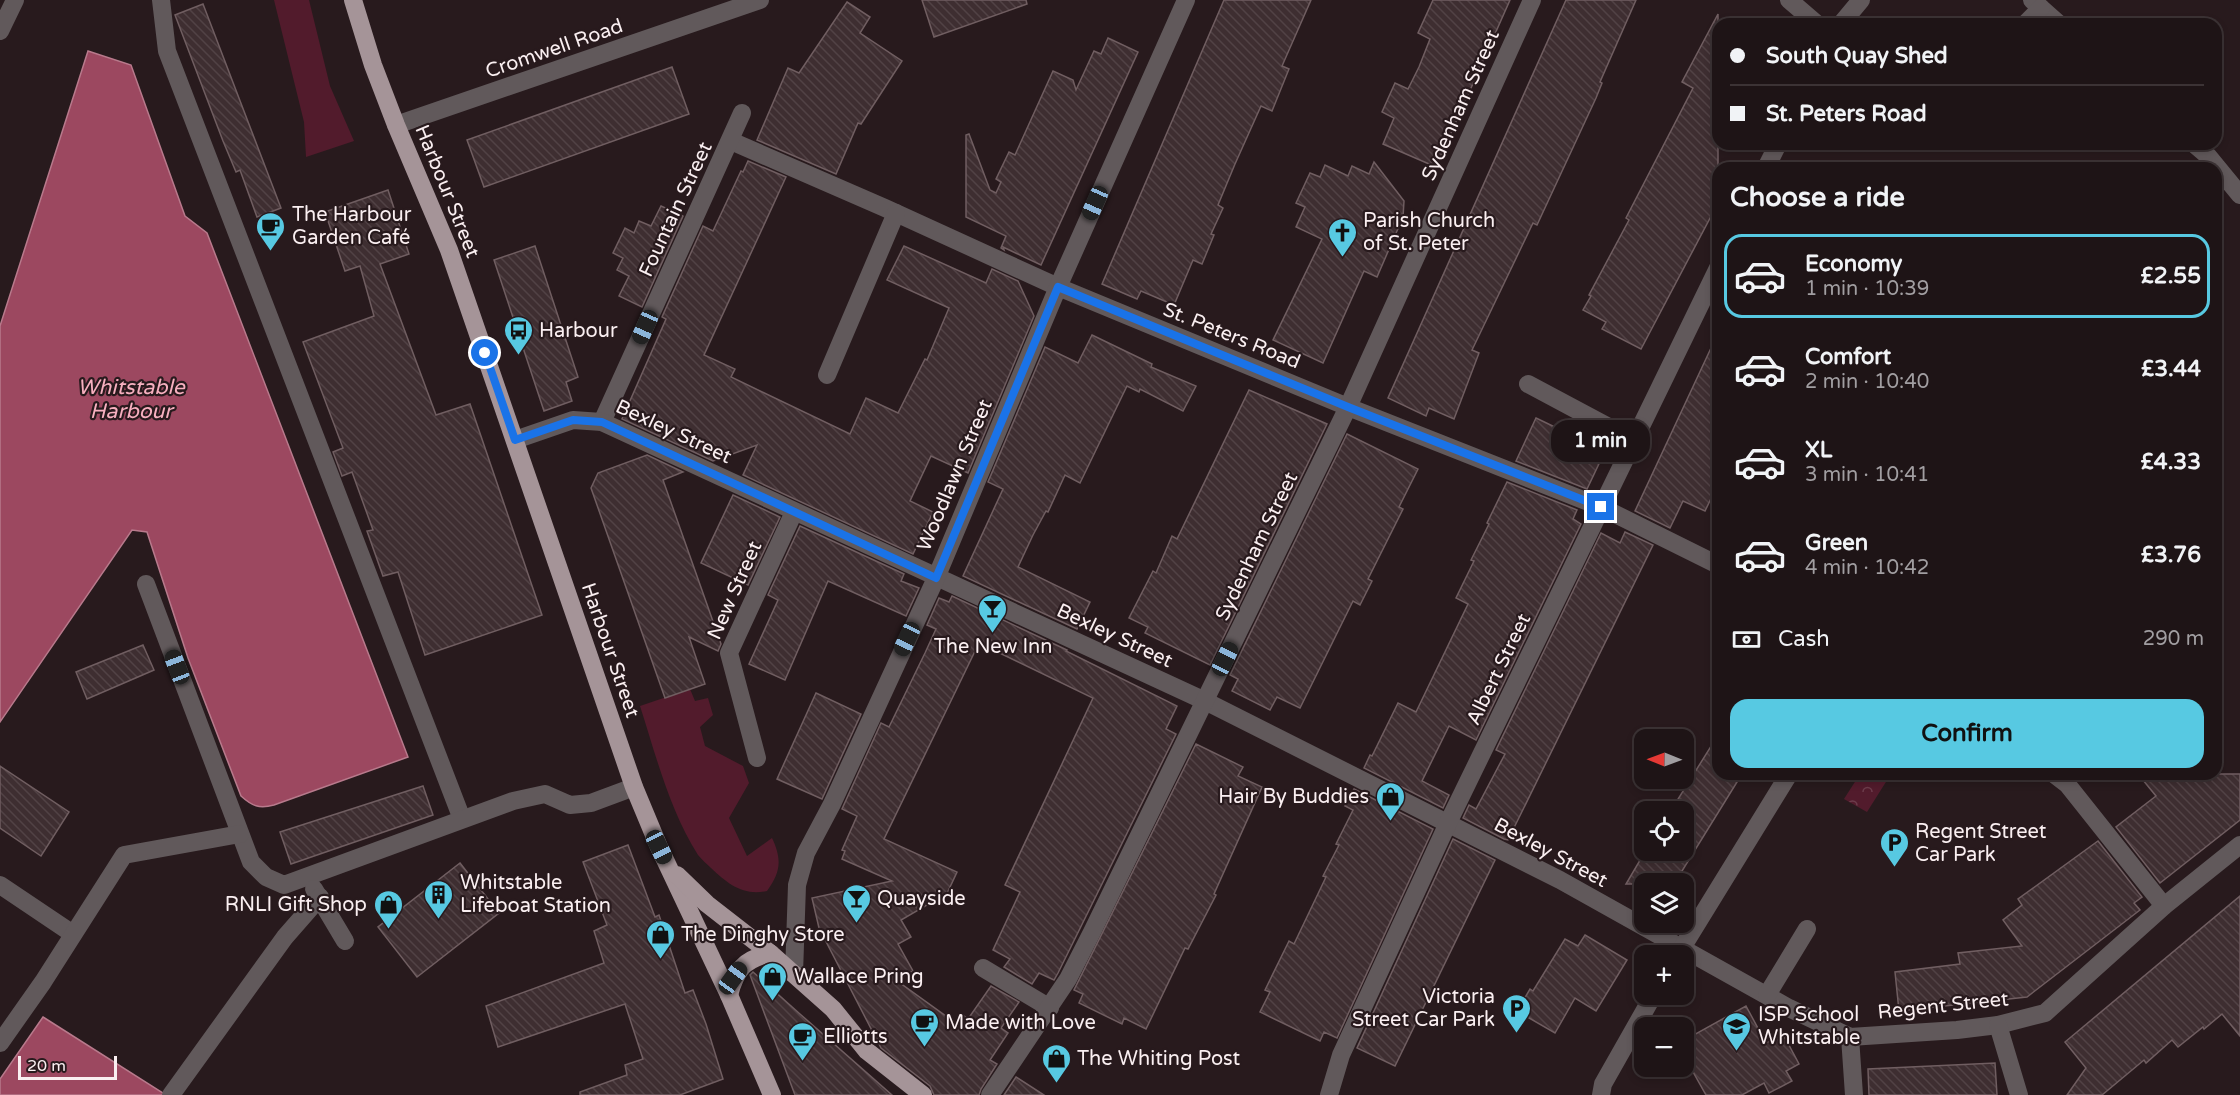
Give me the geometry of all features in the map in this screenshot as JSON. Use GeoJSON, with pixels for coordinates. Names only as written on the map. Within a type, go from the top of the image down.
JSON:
{"type":"FeatureCollection","features":[{"type":"Feature","properties":{"kind":"main road","name":"Harbour Street"},"geometry":{"type":"LineString","coordinates":[[352,0],[396,125],[449,250],[634,787],[669,868],[707,904],[770,953],[833,1009],[867,1051],[923,1095]]}},
{"type":"Feature","properties":{"kind":"main road"},"geometry":{"type":"LineString","coordinates":[[669,868],[729,995],[772,1095]]}},
{"type":"Feature","properties":{"kind":"main road"},"geometry":{"type":"LineString","coordinates":[[729,995],[733,978],[745,962],[770,953]]}},
{"type":"Feature","properties":{"kind":"street"},"geometry":{"type":"LineString","coordinates":[[0,31],[15,0]]}},
{"type":"Feature","properties":{"kind":"street"},"geometry":{"type":"LineString","coordinates":[[161,0],[167,51],[462,819]]}},
{"type":"Feature","properties":{"kind":"street","name":"Cromwell Road"},"geometry":{"type":"LineString","coordinates":[[396,125],[760,0]]}},
{"type":"Feature","properties":{"kind":"street","name":"Woodlawn Street"},"geometry":{"type":"LineString","coordinates":[[794,974],[797,885],[806,853],[832,804],[936,578],[1058,287],[1186,0]]}},
{"type":"Feature","properties":{"kind":"street","name":"Sydenham Street"},"geometry":{"type":"LineString","coordinates":[[990,1095],[1050,1008],[1092,932],[1348,407],[1532,0]]}},
{"type":"Feature","properties":{"kind":"street"},"geometry":{"type":"LineString","coordinates":[[1789,0],[1810,18]]}},
{"type":"Feature","properties":{"kind":"street"},"geometry":{"type":"LineString","coordinates":[[1846,18],[1861,0]]}},
{"type":"Feature","properties":{"kind":"street"},"geometry":{"type":"LineString","coordinates":[[2028,18],[2036,4],[2052,18]]}},
{"type":"Feature","properties":{"kind":"street","name":"Fountain Street"},"geometry":{"type":"LineString","coordinates":[[602,422],[742,113]]}},
{"type":"Feature","properties":{"kind":"street","name":"St. Peters Road"},"geometry":{"type":"LineString","coordinates":[[731,141],[1058,287],[1348,407],[1601,507],[1712,561]]}},
{"type":"Feature","properties":{"kind":"street"},"geometry":{"type":"LineString","coordinates":[[2222,179],[2240,195]]}},
{"type":"Feature","properties":{"kind":"street"},"geometry":{"type":"LineString","coordinates":[[826,375],[896,213]]}},
{"type":"Feature","properties":{"kind":"street","name":"Albert Street"},"geometry":{"type":"LineString","coordinates":[[1329,1095],[1341,1055],[1449,823],[1712,280]]}},
{"type":"Feature","properties":{"kind":"street"},"geometry":{"type":"LineString","coordinates":[[1528,384],[1634,440]]}},
{"type":"Feature","properties":{"kind":"street","name":"Bexley Street"},"geometry":{"type":"LineString","coordinates":[[515,440],[573,420],[602,422],[1205,701],[1560,880],[1667,945]]}},
{"type":"Feature","properties":{"kind":"street","name":"New Street"},"geometry":{"type":"LineString","coordinates":[[758,758],[729,653],[794,512]]}},
{"type":"Feature","properties":{"kind":"street"},"geometry":{"type":"LineString","coordinates":[[146,584],[251,862],[266,877],[284,885],[513,801],[545,794],[570,805],[591,803],[634,787]]}},
{"type":"Feature","properties":{"kind":"street"},"geometry":{"type":"LineString","coordinates":[[1682,945],[1785,780]]}},
{"type":"Feature","properties":{"kind":"street"},"geometry":{"type":"LineString","coordinates":[[2062,780],[2164,906]]}},
{"type":"Feature","properties":{"kind":"street"},"geometry":{"type":"LineString","coordinates":[[0,1043],[43,982],[124,855],[240,834]]}},
{"type":"Feature","properties":{"kind":"street","name":"Regent Street"},"geometry":{"type":"LineString","coordinates":[[1694,958],[1850,1037],[1998,1025],[2045,1013],[2164,906],[2240,845]]}},
{"type":"Feature","properties":{"kind":"street"},"geometry":{"type":"LineString","coordinates":[[308,876],[345,941]]}},
{"type":"Feature","properties":{"kind":"street"},"geometry":{"type":"LineString","coordinates":[[0,885],[73,934]]}},
{"type":"Feature","properties":{"kind":"street"},"geometry":{"type":"LineString","coordinates":[[171,1095],[285,937],[320,897]]}},
{"type":"Feature","properties":{"kind":"street"},"geometry":{"type":"LineString","coordinates":[[1767,995],[1807,929]]}},
{"type":"Feature","properties":{"kind":"street"},"geometry":{"type":"LineString","coordinates":[[983,969],[1050,1008]]}},
{"type":"Feature","properties":{"kind":"street"},"geometry":{"type":"LineString","coordinates":[[1601,1095],[1603,1084],[1648,1005]]}},
{"type":"Feature","properties":{"kind":"street"},"geometry":{"type":"LineString","coordinates":[[1998,1025],[2019,1095]]}},
{"type":"Feature","properties":{"kind":"street"},"geometry":{"type":"LineString","coordinates":[[1850,1037],[1854,1095]]}},
{"type":"Feature","properties":{"kind":"green space"},"geometry":{"type":"Polygon","coordinates":[[[274,0],[309,0],[330,86],[354,141],[306,157],[304,122],[274,0]]]}},
{"type":"Feature","properties":{"kind":"green space"},"geometry":{"type":"Polygon","coordinates":[[[690,689],[695,701],[708,698],[713,715],[700,727],[705,746],[743,766],[749,783],[729,818],[747,856],[772,838],[779,859],[775,878],[767,891],[743,890],[711,868],[698,855],[672,802],[640,706],[690,689]]]}},
{"type":"Feature","properties":{"kind":"green space"},"geometry":{"type":"Polygon","coordinates":[[[1856,780],[1887,780],[1867,812],[1844,799],[1856,780]]]}},
{"type":"Feature","properties":{"kind":"water","name":"Whitstable Harbour"},"geometry":{"type":"Polygon","coordinates":[[[88,51],[131,65],[185,216],[207,233],[408,757],[274,805],[256,806],[241,796],[188,658],[147,532],[132,530],[0,722],[0,326],[88,51]]]}},
{"type":"Feature","properties":{"kind":"water"},"geometry":{"type":"Polygon","coordinates":[[[43,1017],[166,1095],[0,1095],[0,1079],[43,1017]]]}},
{"type":"Feature","properties":{"kind":"building"},"geometry":{"type":"Polygon","coordinates":[[[922,0],[1026,0],[1027,4],[934,37],[922,0]]]}},
{"type":"Feature","properties":{"kind":"building"},"geometry":{"type":"Polygon","coordinates":[[[1224,0],[1311,0],[1282,66],[1289,69],[1272,111],[1261,106],[1218,205],[1223,208],[1211,234],[1214,235],[1202,264],[1193,260],[1174,305],[1141,291],[1137,299],[1102,284],[1224,0]]]}},
{"type":"Feature","properties":{"kind":"building"},"geometry":{"type":"Polygon","coordinates":[[[1433,0],[1510,0],[1436,167],[1383,144],[1394,118],[1382,112],[1395,83],[1408,89],[1419,67],[1430,39],[1418,33],[1433,0]]]}},
{"type":"Feature","properties":{"kind":"building"},"geometry":{"type":"Polygon","coordinates":[[[1566,0],[1636,0],[1600,82],[1602,83],[1596,98],[1537,225],[1533,223],[1472,350],[1479,353],[1454,419],[1429,408],[1426,416],[1388,398],[1566,0]]]}},
{"type":"Feature","properties":{"kind":"building"},"geometry":{"type":"Polygon","coordinates":[[[847,2],[870,17],[860,33],[902,61],[861,124],[858,123],[836,174],[757,140],[788,68],[799,73],[847,2]]]}},
{"type":"Feature","properties":{"kind":"building"},"geometry":{"type":"Polygon","coordinates":[[[203,4],[281,208],[257,217],[240,170],[236,172],[223,141],[175,15],[203,4]]]}},
{"type":"Feature","properties":{"kind":"building"},"geometry":{"type":"Polygon","coordinates":[[[1712,25],[1712,150],[1718,150],[1718,162],[1712,162],[1712,214],[1641,349],[1602,329],[1606,322],[1583,310],[1629,220],[1626,218],[1693,88],[1682,82],[1712,25]]]}},
{"type":"Feature","properties":{"kind":"building"},"geometry":{"type":"Polygon","coordinates":[[[1108,38],[1138,52],[1041,265],[1003,247],[1004,250],[1001,248],[1006,236],[966,217],[966,135],[969,134],[990,190],[996,193],[1001,182],[996,179],[1009,152],[1015,155],[1053,71],[1073,80],[1076,90],[1094,51],[1101,54],[1108,38]]]}},
{"type":"Feature","properties":{"kind":"building"},"geometry":{"type":"Polygon","coordinates":[[[672,67],[689,114],[484,187],[467,140],[672,67]]]}},
{"type":"Feature","properties":{"kind":"building"},"geometry":{"type":"Polygon","coordinates":[[[748,161],[786,177],[704,355],[735,369],[731,377],[850,434],[866,398],[898,413],[925,359],[927,360],[949,308],[887,280],[904,246],[986,283],[992,269],[1018,281],[1034,316],[968,473],[931,456],[910,501],[933,512],[913,554],[743,475],[757,445],[713,461],[622,419],[666,319],[662,317],[703,226],[713,231],[748,161]]]}},
{"type":"Feature","properties":{"kind":"building","name":"Parish Church of St. Peter"},"geometry":{"type":"Polygon","coordinates":[[[1374,162],[1404,201],[1403,217],[1377,277],[1364,271],[1323,363],[1273,340],[1322,239],[1296,227],[1305,207],[1296,203],[1310,173],[1320,177],[1325,165],[1348,176],[1352,166],[1369,174],[1374,162]]]}},
{"type":"Feature","properties":{"kind":"building"},"geometry":{"type":"Polygon","coordinates":[[[388,190],[409,254],[380,264],[436,415],[470,404],[542,615],[425,655],[398,572],[383,576],[367,531],[373,530],[352,472],[342,476],[333,452],[343,448],[303,342],[374,316],[360,266],[345,271],[325,212],[388,190]]]}},
{"type":"Feature","properties":{"kind":"building"},"geometry":{"type":"Polygon","coordinates":[[[661,206],[683,216],[642,307],[619,296],[629,276],[617,270],[623,258],[613,253],[625,228],[634,233],[639,221],[651,226],[661,206]]]}},
{"type":"Feature","properties":{"kind":"building"},"geometry":{"type":"Polygon","coordinates":[[[535,246],[578,377],[566,382],[572,401],[544,411],[494,260],[535,246]]]}},
{"type":"Feature","properties":{"kind":"building"},"geometry":{"type":"Polygon","coordinates":[[[1092,335],[1152,364],[1151,367],[1196,386],[1183,411],[1140,389],[1139,392],[1127,386],[1080,483],[1065,475],[1048,512],[1046,511],[1033,535],[1018,567],[1090,602],[1077,629],[963,576],[1003,489],[988,482],[1045,347],[1078,363],[1092,335]]]}},
{"type":"Feature","properties":{"kind":"building"},"geometry":{"type":"Polygon","coordinates":[[[1712,346],[1712,496],[1705,511],[1683,501],[1670,528],[1635,511],[1712,346]]]}},
{"type":"Feature","properties":{"kind":"building"},"geometry":{"type":"Polygon","coordinates":[[[1249,390],[1327,424],[1210,665],[1145,633],[1148,627],[1129,618],[1153,571],[1156,573],[1172,536],[1177,539],[1249,390]]]}},
{"type":"Feature","properties":{"kind":"building"},"geometry":{"type":"Polygon","coordinates":[[[1536,418],[1605,451],[1587,489],[1516,461],[1536,418]]]}},
{"type":"Feature","properties":{"kind":"building"},"geometry":{"type":"Polygon","coordinates":[[[1347,434],[1418,469],[1399,507],[1403,509],[1368,579],[1372,581],[1360,605],[1353,601],[1300,708],[1277,697],[1270,710],[1232,691],[1238,679],[1230,675],[1347,434]]]}},
{"type":"Feature","properties":{"kind":"building"},"geometry":{"type":"Polygon","coordinates":[[[647,455],[683,472],[663,480],[721,644],[718,651],[689,637],[705,684],[665,698],[591,488],[598,473],[647,455]]]}},
{"type":"Feature","properties":{"kind":"building"},"geometry":{"type":"Polygon","coordinates":[[[1507,482],[1577,510],[1573,519],[1581,524],[1476,740],[1449,726],[1422,781],[1449,795],[1443,808],[1364,768],[1398,703],[1416,712],[1468,604],[1456,598],[1474,561],[1471,560],[1489,524],[1487,523],[1507,482]]]}},
{"type":"Feature","properties":{"kind":"building"},"geometry":{"type":"Polygon","coordinates":[[[733,495],[780,517],[748,585],[701,563],[733,495]]]}},
{"type":"Feature","properties":{"kind":"building"},"geometry":{"type":"Polygon","coordinates":[[[800,526],[904,574],[901,581],[919,588],[906,616],[828,581],[785,680],[749,664],[778,600],[768,595],[800,526]]]}},
{"type":"Feature","properties":{"kind":"building"},"geometry":{"type":"Polygon","coordinates":[[[1625,532],[1653,545],[1508,840],[1504,839],[1463,818],[1469,805],[1476,809],[1505,754],[1496,750],[1601,533],[1620,543],[1625,532]]]}},
{"type":"Feature","properties":{"kind":"building"},"geometry":{"type":"Polygon","coordinates":[[[952,596],[1067,650],[1177,706],[1166,729],[1176,734],[1058,973],[1054,980],[1039,973],[1032,984],[1004,967],[1010,959],[993,950],[1020,892],[1005,885],[1093,698],[979,643],[884,839],[957,872],[943,902],[937,899],[901,920],[911,937],[898,944],[913,971],[896,980],[957,1024],[963,1015],[968,1019],[991,986],[1019,1002],[1001,1028],[1008,1033],[990,1060],[997,1064],[979,1095],[934,1095],[930,1086],[881,1048],[819,928],[812,898],[892,881],[842,859],[845,851],[842,850],[857,816],[842,809],[881,723],[889,727],[925,653],[936,629],[927,625],[939,598],[949,602],[952,596]]]}},
{"type":"Feature","properties":{"kind":"building"},"geometry":{"type":"Polygon","coordinates":[[[143,645],[154,670],[87,699],[76,672],[143,645]]]}},
{"type":"Feature","properties":{"kind":"building"},"geometry":{"type":"Polygon","coordinates":[[[816,693],[861,714],[822,799],[777,779],[816,693]]]}},
{"type":"Feature","properties":{"kind":"building"},"geometry":{"type":"Polygon","coordinates":[[[1196,744],[1243,767],[1238,776],[1262,787],[1214,894],[1216,895],[1188,949],[1185,948],[1146,1029],[1124,1018],[1122,1024],[1079,1003],[1083,994],[1074,990],[1196,744]]]}},
{"type":"Feature","properties":{"kind":"building"},"geometry":{"type":"Polygon","coordinates":[[[1712,745],[1712,780],[1738,780],[1694,852],[1694,801],[1677,801],[1684,789],[1694,789],[1694,774],[1712,745]]]}},
{"type":"Feature","properties":{"kind":"building"},"geometry":{"type":"Polygon","coordinates":[[[0,766],[69,812],[41,856],[0,828],[0,766]]]}},
{"type":"Feature","properties":{"kind":"building"},"geometry":{"type":"Polygon","coordinates":[[[2222,774],[2240,774],[2240,820],[2160,883],[2116,827],[2156,796],[2143,780],[2222,780],[2222,774]]]}},
{"type":"Feature","properties":{"kind":"building"},"geometry":{"type":"Polygon","coordinates":[[[423,786],[433,815],[291,864],[280,832],[423,786]]]}},
{"type":"Feature","properties":{"kind":"building"},"geometry":{"type":"Polygon","coordinates":[[[1354,789],[1433,829],[1337,1038],[1324,1032],[1320,1041],[1260,1012],[1270,992],[1265,990],[1289,941],[1294,944],[1326,877],[1323,876],[1353,810],[1345,806],[1354,789]]]}},
{"type":"Feature","properties":{"kind":"building"},"geometry":{"type":"Polygon","coordinates":[[[1453,839],[1495,860],[1395,1066],[1357,1048],[1453,839]]]}},
{"type":"Feature","properties":{"kind":"building"},"geometry":{"type":"Polygon","coordinates":[[[2098,841],[2142,897],[2134,903],[2140,910],[2027,997],[1899,1011],[1895,972],[1960,964],[1958,953],[2022,946],[2003,920],[2022,905],[2018,899],[2098,841]]]}},
{"type":"Feature","properties":{"kind":"building"},"geometry":{"type":"Polygon","coordinates":[[[628,845],[655,917],[659,915],[685,993],[693,990],[723,1079],[680,1095],[580,1095],[580,1092],[627,1075],[625,1065],[643,1059],[625,1004],[498,1047],[486,1006],[604,963],[594,931],[607,925],[583,862],[628,845]]]}},
{"type":"Feature","properties":{"kind":"building"},"geometry":{"type":"Polygon","coordinates":[[[1640,861],[1688,861],[1681,873],[1634,873],[1634,884],[1626,884],[1640,861]]]}},
{"type":"Feature","properties":{"kind":"building","name":"Whitstable Lifeboat Station"},"geometry":{"type":"Polygon","coordinates":[[[460,863],[499,913],[417,977],[378,927],[460,863]]]}},
{"type":"Feature","properties":{"kind":"building"},"geometry":{"type":"Polygon","coordinates":[[[2240,896],[2240,1036],[2222,1014],[2178,1047],[2172,1040],[2146,1063],[2144,1060],[2102,1095],[2067,1095],[2086,1068],[2065,1042],[2240,896]]]}},
{"type":"Feature","properties":{"kind":"building"},"geometry":{"type":"Polygon","coordinates":[[[1585,935],[1627,960],[1596,1011],[1575,998],[1555,1033],[1517,1011],[1530,989],[1533,991],[1565,939],[1578,946],[1585,935]]]}},
{"type":"Feature","properties":{"kind":"building"},"geometry":{"type":"Polygon","coordinates":[[[753,972],[892,1095],[795,1095],[750,975],[753,972]]]}},
{"type":"Feature","properties":{"kind":"building","name":"ISP School Whitstable"},"geometry":{"type":"Polygon","coordinates":[[[1746,1006],[1766,1043],[1783,1034],[1799,1064],[1786,1071],[1792,1081],[1769,1093],[1764,1083],[1742,1095],[1706,1095],[1694,1074],[1694,1035],[1746,1006]]]}},
{"type":"Feature","properties":{"kind":"building"},"geometry":{"type":"Polygon","coordinates":[[[1995,1063],[1997,1095],[1869,1095],[1868,1069],[1995,1063]]]}},
{"type":"Feature","properties":{"kind":"building"},"geometry":{"type":"Polygon","coordinates":[[[1016,1077],[1044,1095],[1004,1095],[1016,1077]]]}},
{"type":"Feature","properties":{"kind":"place","name":"The Harbour Garden Café"},"geometry":{"type":"Point","coordinates":[271,252]}},
{"type":"Feature","properties":{"kind":"place","name":"Parish Church of St. Peter"},"geometry":{"type":"Point","coordinates":[1342,258]}},
{"type":"Feature","properties":{"kind":"place","name":"Harbour"},"geometry":{"type":"Point","coordinates":[518,356]}},
{"type":"Feature","properties":{"kind":"place","name":"The New Inn"},"geometry":{"type":"Point","coordinates":[993,634]}},
{"type":"Feature","properties":{"kind":"place","name":"Hair By Buddies"},"geometry":{"type":"Point","coordinates":[1390,822]}},
{"type":"Feature","properties":{"kind":"place","name":"Regent Street Car Park"},"geometry":{"type":"Point","coordinates":[1894,868]}},
{"type":"Feature","properties":{"kind":"place","name":"Whitstable Lifeboat Station"},"geometry":{"type":"Point","coordinates":[439,920]}},
{"type":"Feature","properties":{"kind":"place","name":"Quayside"},"geometry":{"type":"Point","coordinates":[856,924]}},
{"type":"Feature","properties":{"kind":"place","name":"RNLI Gift Shop"},"geometry":{"type":"Point","coordinates":[388,930]}},
{"type":"Feature","properties":{"kind":"place","name":"The Dinghy Store"},"geometry":{"type":"Point","coordinates":[660,960]}},
{"type":"Feature","properties":{"kind":"place","name":"Wallace Pring"},"geometry":{"type":"Point","coordinates":[773,1002]}},
{"type":"Feature","properties":{"kind":"place","name":"Victoria Street Car Park"},"geometry":{"type":"Point","coordinates":[1516,1034]}},
{"type":"Feature","properties":{"kind":"place","name":"Made with Love"},"geometry":{"type":"Point","coordinates":[924,1048]}},
{"type":"Feature","properties":{"kind":"place","name":"ISP School Whitstable"},"geometry":{"type":"Point","coordinates":[1737,1052]}},
{"type":"Feature","properties":{"kind":"place","name":"Elliotts"},"geometry":{"type":"Point","coordinates":[802,1062]}},
{"type":"Feature","properties":{"kind":"place","name":"The Whiting Post"},"geometry":{"type":"Point","coordinates":[1056,1084]}},
{"type":"Feature","properties":{"kind":"route"},"geometry":{"type":"LineString","coordinates":[[485,353],[515,440],[573,420],[602,422],[936,578],[1058,287],[1348,407],[1601,507]]}}]}
